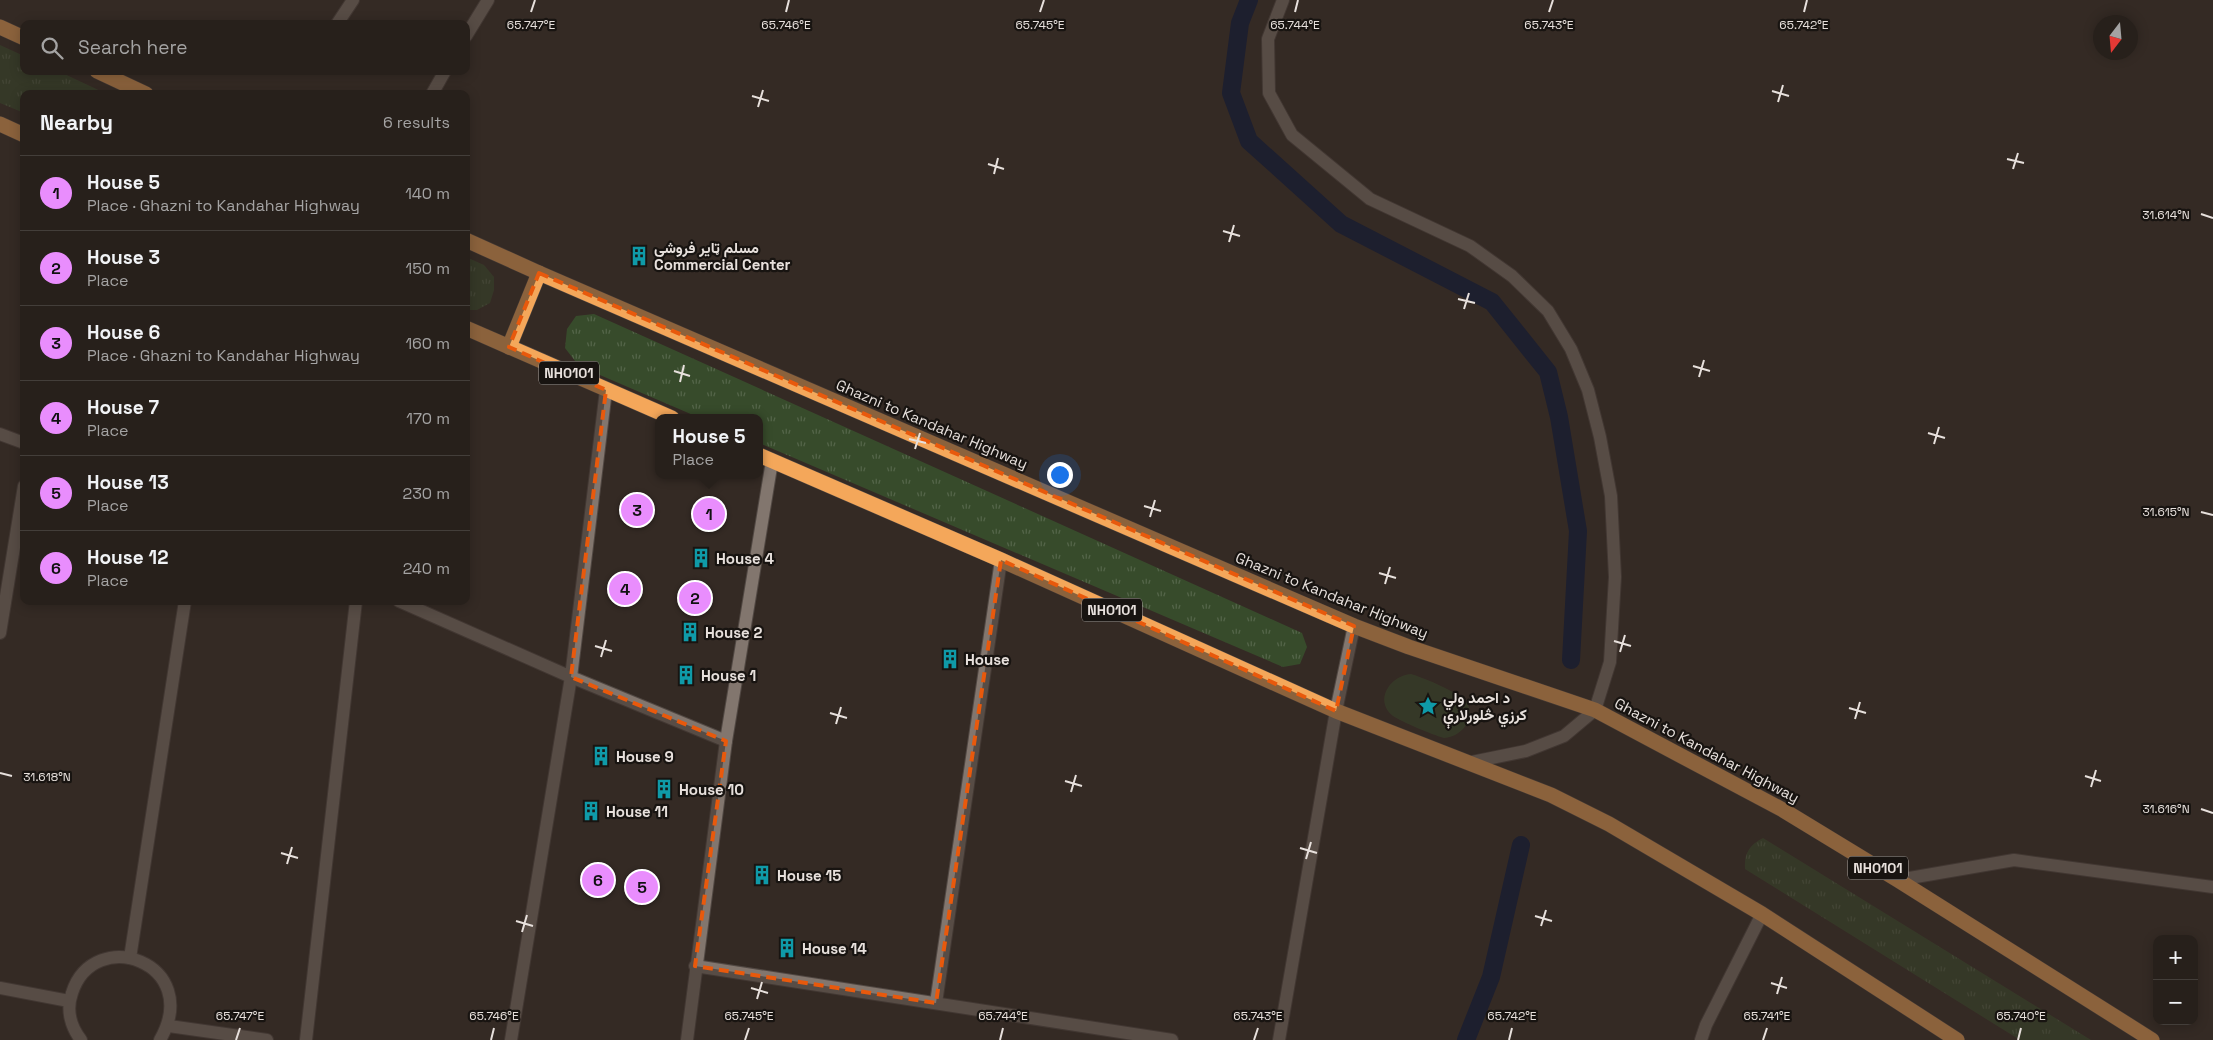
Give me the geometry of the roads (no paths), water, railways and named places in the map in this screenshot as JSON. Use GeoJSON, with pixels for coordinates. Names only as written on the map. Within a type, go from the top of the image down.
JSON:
{"type":"FeatureCollection","features":[{"type":"Feature","properties":{"kind":"highway"},"geometry":{"type":"LineString","coordinates":[[0,27],[20,36]]}},
{"type":"Feature","properties":{"kind":"highway"},"geometry":{"type":"LineString","coordinates":[[106,75],[137,90]]}},
{"type":"Feature","properties":{"kind":"highway"},"geometry":{"type":"LineString","coordinates":[[0,124],[20,133]]}},
{"type":"Feature","properties":{"kind":"highway","name":"Ghazni to Kandahar Highway"},"geometry":{"type":"LineString","coordinates":[[470,242],[1354,626],[1409,647],[1595,710],[1783,810],[2152,1040]]}},
{"type":"Feature","properties":{"kind":"highway"},"geometry":{"type":"LineString","coordinates":[[509,347],[539,273]]}},
{"type":"Feature","properties":{"kind":"highway","name":"NH0101"},"geometry":{"type":"LineString","coordinates":[[470,330],[663,414]]}},
{"type":"Feature","properties":{"kind":"highway","name":"NH0101"},"geometry":{"type":"LineString","coordinates":[[765,458],[1001,560],[1336,710],[1467,763],[1551,794],[1610,824],[1762,914],[1952,1039]]}},
{"type":"Feature","properties":{"kind":"street"},"geometry":{"type":"LineString","coordinates":[[340,20],[353,0]]}},
{"type":"Feature","properties":{"kind":"street"},"geometry":{"type":"LineString","coordinates":[[470,29],[488,0]]}},
{"type":"Feature","properties":{"kind":"street"},"geometry":{"type":"LineString","coordinates":[[1283,0],[1268,39],[1269,93],[1292,135],[1370,199],[1470,246],[1512,276],[1548,312],[1571,348],[1588,390],[1600,437],[1611,496],[1615,577],[1610,662],[1595,710],[1564,736],[1526,751],[1467,763]]}},
{"type":"Feature","properties":{"kind":"street"},"geometry":{"type":"LineString","coordinates":[[434,90],[443,75]]}},
{"type":"Feature","properties":{"kind":"street"},"geometry":{"type":"LineString","coordinates":[[511,1040],[571,677],[606,390]]}},
{"type":"Feature","properties":{"kind":"street"},"geometry":{"type":"LineString","coordinates":[[0,434],[20,442]]}},
{"type":"Feature","properties":{"kind":"street"},"geometry":{"type":"LineString","coordinates":[[763,473],[765,458]]}},
{"type":"Feature","properties":{"kind":"street"},"geometry":{"type":"LineString","coordinates":[[687,1040],[695,966],[762,479]]}},
{"type":"Feature","properties":{"kind":"street"},"geometry":{"type":"LineString","coordinates":[[0,633],[20,510]]}},
{"type":"Feature","properties":{"kind":"street"},"geometry":{"type":"LineString","coordinates":[[936,1003],[1001,560]]}},
{"type":"Feature","properties":{"kind":"street"},"geometry":{"type":"LineString","coordinates":[[130,958],[184,605]]}},
{"type":"Feature","properties":{"kind":"street"},"geometry":{"type":"LineString","coordinates":[[306,1040],[356,605]]}},
{"type":"Feature","properties":{"kind":"street"},"geometry":{"type":"LineString","coordinates":[[408,605],[571,677],[726,741]]}},
{"type":"Feature","properties":{"kind":"street"},"geometry":{"type":"LineString","coordinates":[[1278,1040],[1336,710],[1354,626]]}},
{"type":"Feature","properties":{"kind":"street"},"geometry":{"type":"LineString","coordinates":[[1898,880],[2014,860],[2213,887]]}},
{"type":"Feature","properties":{"kind":"street"},"geometry":{"type":"LineString","coordinates":[[1701,1040],[1706,1025],[1762,914]]}},
{"type":"Feature","properties":{"kind":"street"},"geometry":{"type":"LineString","coordinates":[[81,1040],[75,1032],[70,1017],[69,1001],[74,985],[84,972],[98,962],[114,957],[130,958],[144,962],[156,970],[164,982],[170,995],[172,1009],[169,1026],[160,1040]]}},
{"type":"Feature","properties":{"kind":"street"},"geometry":{"type":"LineString","coordinates":[[695,966],[1172,1040]]}},
{"type":"Feature","properties":{"kind":"street"},"geometry":{"type":"LineString","coordinates":[[0,988],[69,1001]]}},
{"type":"Feature","properties":{"kind":"street"},"geometry":{"type":"LineString","coordinates":[[169,1026],[267,1040]]}},
{"type":"Feature","properties":{"kind":"waterway"},"geometry":{"type":"LineString","coordinates":[[1249,0],[1240,23],[1231,93],[1249,141],[1341,224],[1492,302],[1548,372],[1559,417],[1578,531],[1571,660]]}},
{"type":"Feature","properties":{"kind":"waterway"},"geometry":{"type":"LineString","coordinates":[[1466,1040],[1491,977],[1521,845]]}},
{"type":"Feature","properties":{"kind":"place","name":"مسلم ټایر فروشي Commercial Center"},"geometry":{"type":"Point","coordinates":[639,256]}},
{"type":"Feature","properties":{"kind":"place","name":"House 6"},"geometry":{"type":"Point","coordinates":[637,510]}},
{"type":"Feature","properties":{"kind":"place","name":"House 5"},"geometry":{"type":"Point","coordinates":[709,514]}},
{"type":"Feature","properties":{"kind":"place","name":"House 4"},"geometry":{"type":"Point","coordinates":[701,558]}},
{"type":"Feature","properties":{"kind":"place","name":"House 7"},"geometry":{"type":"Point","coordinates":[625,589]}},
{"type":"Feature","properties":{"kind":"place","name":"House 3"},"geometry":{"type":"Point","coordinates":[695,598]}},
{"type":"Feature","properties":{"kind":"place","name":"House 2"},"geometry":{"type":"Point","coordinates":[690,632]}},
{"type":"Feature","properties":{"kind":"place","name":"House"},"geometry":{"type":"Point","coordinates":[950,659]}},
{"type":"Feature","properties":{"kind":"place","name":"House 1"},"geometry":{"type":"Point","coordinates":[686,675]}},
{"type":"Feature","properties":{"kind":"place","name":"د احمد ولي کرزي څلورلارې"},"geometry":{"type":"Point","coordinates":[1428,706]}},
{"type":"Feature","properties":{"kind":"place","name":"House 9"},"geometry":{"type":"Point","coordinates":[601,756]}},
{"type":"Feature","properties":{"kind":"place","name":"House 10"},"geometry":{"type":"Point","coordinates":[664,789]}},
{"type":"Feature","properties":{"kind":"place","name":"House 11"},"geometry":{"type":"Point","coordinates":[591,811]}},
{"type":"Feature","properties":{"kind":"place","name":"House 15"},"geometry":{"type":"Point","coordinates":[762,875]}},
{"type":"Feature","properties":{"kind":"place","name":"House 12"},"geometry":{"type":"Point","coordinates":[598,880]}},
{"type":"Feature","properties":{"kind":"place","name":"House 13"},"geometry":{"type":"Point","coordinates":[642,887]}},
{"type":"Feature","properties":{"kind":"place","name":"House 14"},"geometry":{"type":"Point","coordinates":[787,948]}}]}
